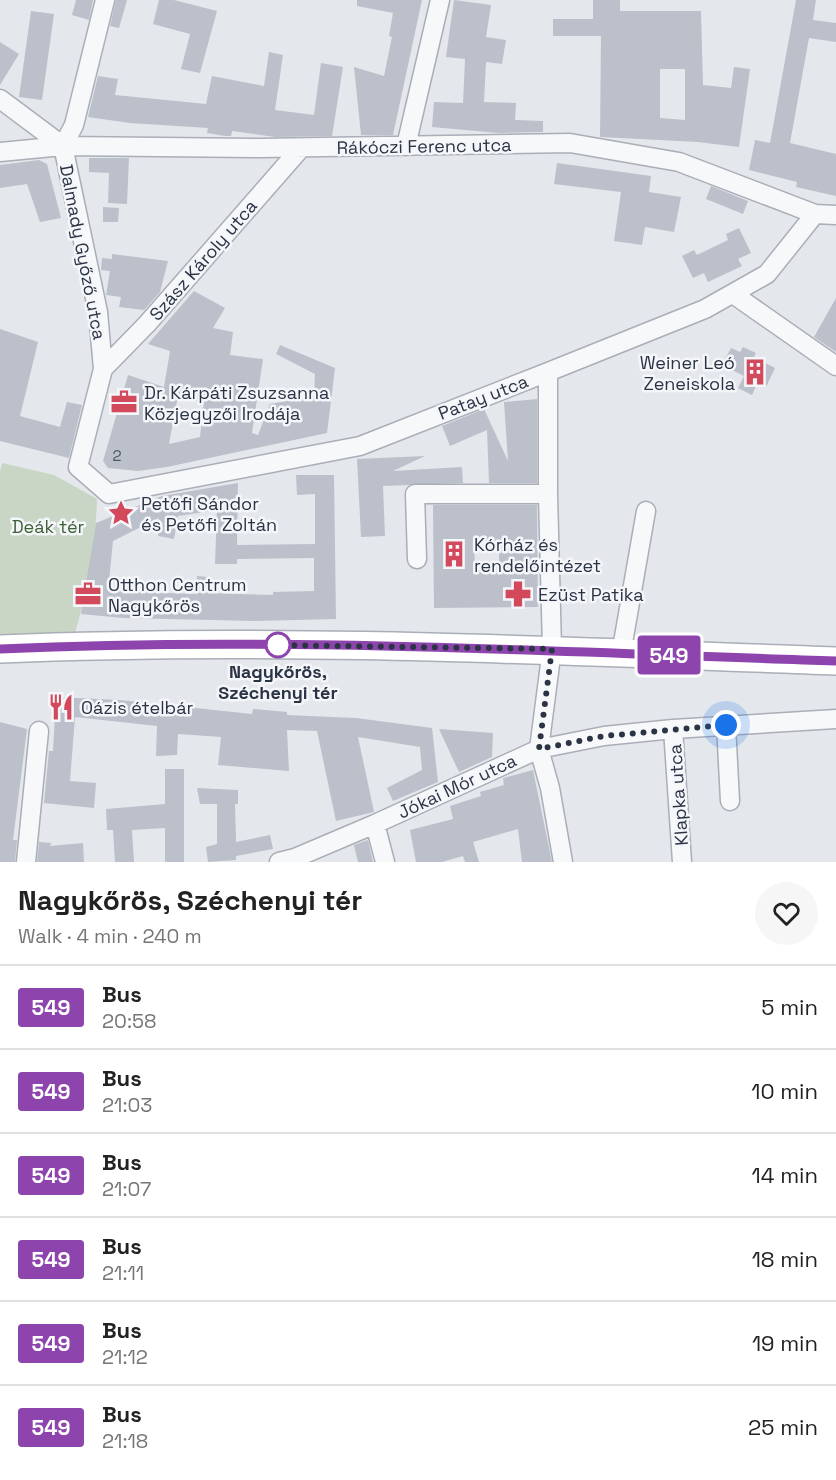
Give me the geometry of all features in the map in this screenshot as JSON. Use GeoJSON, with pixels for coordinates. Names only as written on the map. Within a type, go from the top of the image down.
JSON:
{"type":"FeatureCollection","features":[{"type":"Feature","properties":{"kind":"main road"},"geometry":{"type":"LineString","coordinates":[[0,649],[292,645],[552,649],[621,654],[836,661]]}},
{"type":"Feature","properties":{"kind":"street","name":"Dalmady Győző utca"},"geometry":{"type":"LineString","coordinates":[[105,0],[74,125],[63,146],[98,312],[103,369],[78,467],[110,494]]}},
{"type":"Feature","properties":{"kind":"street"},"geometry":{"type":"LineString","coordinates":[[406,146],[440,0]]}},
{"type":"Feature","properties":{"kind":"street"},"geometry":{"type":"LineString","coordinates":[[0,99],[63,146]]}},
{"type":"Feature","properties":{"kind":"street","name":"Rákóczi Ferenc utca"},"geometry":{"type":"LineString","coordinates":[[0,152],[63,146],[301,148],[570,143],[679,162],[815,214],[836,215]]}},
{"type":"Feature","properties":{"kind":"street","name":"Szász Károly utca"},"geometry":{"type":"LineString","coordinates":[[103,369],[147,324],[301,148]]}},
{"type":"Feature","properties":{"kind":"street","name":"Patay utca"},"geometry":{"type":"LineString","coordinates":[[110,494],[360,446],[548,372],[705,309],[767,274],[815,214]]}},
{"type":"Feature","properties":{"kind":"street"},"geometry":{"type":"LineString","coordinates":[[732,294],[836,366]]}},
{"type":"Feature","properties":{"kind":"street"},"geometry":{"type":"LineString","coordinates":[[548,372],[552,649],[539,749],[550,788],[563,862]]}},
{"type":"Feature","properties":{"kind":"street"},"geometry":{"type":"LineString","coordinates":[[417,560],[416,494],[548,494]]}},
{"type":"Feature","properties":{"kind":"street"},"geometry":{"type":"LineString","coordinates":[[621,654],[646,511]]}},
{"type":"Feature","properties":{"kind":"street","name":"Jókai Mór utca"},"geometry":{"type":"LineString","coordinates":[[279,862],[296,858],[375,824],[539,749],[604,736],[673,729],[836,719]]}},
{"type":"Feature","properties":{"kind":"street"},"geometry":{"type":"LineString","coordinates":[[726,725],[730,801]]}},
{"type":"Feature","properties":{"kind":"street","name":"Klapka utca"},"geometry":{"type":"LineString","coordinates":[[673,729],[682,862]]}},
{"type":"Feature","properties":{"kind":"street"},"geometry":{"type":"LineString","coordinates":[[26,862],[39,731]]}},
{"type":"Feature","properties":{"kind":"street","name":"Jókai Mór utca"},"geometry":{"type":"LineString","coordinates":[[375,824],[385,862]]}},
{"type":"Feature","properties":{"kind":"green space","name":"Deák tér"},"geometry":{"type":"Polygon","coordinates":[[[2,463],[54,475],[97,499],[95,536],[89,573],[71,646],[0,649],[0,472],[2,463]]]}},
{"type":"Feature","properties":{"kind":"building"},"geometry":{"type":"Polygon","coordinates":[[[76,0],[93,0],[89,20],[72,15],[76,0]]]}},
{"type":"Feature","properties":{"kind":"building"},"geometry":{"type":"Polygon","coordinates":[[[116,0],[127,0],[119,28],[110,26],[116,0]]]}},
{"type":"Feature","properties":{"kind":"building"},"geometry":{"type":"Polygon","coordinates":[[[159,0],[174,0],[217,11],[200,73],[181,69],[190,34],[153,24],[159,0]]]}},
{"type":"Feature","properties":{"kind":"building"},"geometry":{"type":"Polygon","coordinates":[[[357,0],[422,0],[393,135],[361,135],[354,67],[384,76],[392,37],[389,36],[393,13],[357,6],[357,0]]]}},
{"type":"Feature","properties":{"kind":"building"},"geometry":{"type":"Polygon","coordinates":[[[454,0],[491,5],[486,37],[506,40],[502,64],[486,62],[484,102],[516,103],[515,120],[543,121],[543,132],[498,133],[432,127],[434,102],[463,103],[465,59],[446,57],[454,0]]]}},
{"type":"Feature","properties":{"kind":"building"},"geometry":{"type":"Polygon","coordinates":[[[593,0],[620,0],[620,11],[701,11],[703,85],[731,88],[734,67],[750,69],[739,147],[698,142],[600,137],[601,36],[553,36],[553,19],[593,19],[593,0]],[[660,69],[660,118],[685,120],[685,69],[660,69]]]}},
{"type":"Feature","properties":{"kind":"building"},"geometry":{"type":"Polygon","coordinates":[[[796,0],[816,0],[813,20],[836,23],[836,42],[809,38],[790,143],[836,154],[836,196],[796,187],[797,182],[749,170],[755,140],[770,143],[796,0]]]}},
{"type":"Feature","properties":{"kind":"building"},"geometry":{"type":"Polygon","coordinates":[[[31,11],[54,14],[42,100],[19,97],[31,11]]]}},
{"type":"Feature","properties":{"kind":"building"},"geometry":{"type":"Polygon","coordinates":[[[0,42],[19,54],[0,85],[0,42]]]}},
{"type":"Feature","properties":{"kind":"building"},"geometry":{"type":"Polygon","coordinates":[[[269,52],[283,55],[275,110],[314,115],[321,63],[343,67],[332,136],[275,137],[232,131],[231,136],[225,136],[207,133],[208,128],[130,123],[88,117],[98,76],[118,79],[115,95],[206,104],[212,76],[264,86],[269,52]]]}},
{"type":"Feature","properties":{"kind":"building"},"geometry":{"type":"Polygon","coordinates":[[[89,158],[129,158],[127,204],[108,203],[109,173],[89,172],[89,158]]]}},
{"type":"Feature","properties":{"kind":"building"},"geometry":{"type":"Polygon","coordinates":[[[39,160],[47,164],[61,218],[40,222],[27,184],[0,188],[0,165],[39,160]]]}},
{"type":"Feature","properties":{"kind":"building"},"geometry":{"type":"Polygon","coordinates":[[[557,163],[651,176],[649,192],[681,197],[674,232],[645,227],[642,245],[614,241],[621,192],[554,184],[557,163]]]}},
{"type":"Feature","properties":{"kind":"building"},"geometry":{"type":"Polygon","coordinates":[[[711,186],[748,201],[743,214],[706,199],[711,186]]]}},
{"type":"Feature","properties":{"kind":"building"},"geometry":{"type":"Polygon","coordinates":[[[103,207],[119,208],[118,222],[103,222],[103,207]]]}},
{"type":"Feature","properties":{"kind":"building"},"geometry":{"type":"Polygon","coordinates":[[[739,228],[751,253],[738,259],[742,266],[708,282],[704,273],[693,278],[682,256],[694,250],[697,255],[728,240],[726,234],[739,228]]]}},
{"type":"Feature","properties":{"kind":"building"},"geometry":{"type":"Polygon","coordinates":[[[112,254],[168,261],[160,292],[144,310],[119,307],[121,297],[106,295],[110,271],[101,270],[102,258],[112,259],[112,254]]]}},
{"type":"Feature","properties":{"kind":"building"},"geometry":{"type":"Polygon","coordinates":[[[194,291],[225,308],[213,328],[233,332],[230,355],[263,359],[252,433],[258,435],[270,404],[314,396],[315,374],[276,354],[280,345],[335,368],[327,433],[167,467],[138,471],[108,468],[103,461],[128,375],[164,387],[170,351],[148,344],[194,291]],[[177,401],[169,444],[200,437],[204,401],[177,401]]]}},
{"type":"Feature","properties":{"kind":"building"},"geometry":{"type":"Polygon","coordinates":[[[836,298],[836,352],[814,337],[836,298]]]}},
{"type":"Feature","properties":{"kind":"building"},"geometry":{"type":"Polygon","coordinates":[[[0,329],[38,342],[20,416],[60,427],[67,402],[82,405],[69,458],[0,441],[0,329]]]}},
{"type":"Feature","properties":{"kind":"building","name":"Weiner Leó Zeneiskola"},"geometry":{"type":"Polygon","coordinates":[[[743,347],[756,353],[754,357],[775,368],[766,387],[758,382],[752,395],[738,388],[744,376],[722,365],[731,348],[740,352],[743,347]]]}},
{"type":"Feature","properties":{"kind":"building"},"geometry":{"type":"Polygon","coordinates":[[[537,399],[537,483],[489,483],[487,430],[450,446],[442,426],[484,409],[508,461],[504,402],[537,399]]]}},
{"type":"Feature","properties":{"kind":"building"},"geometry":{"type":"Polygon","coordinates":[[[425,456],[393,471],[462,467],[463,483],[383,486],[385,536],[361,537],[357,459],[425,456]]]}},
{"type":"Feature","properties":{"kind":"building"},"geometry":{"type":"Polygon","coordinates":[[[296,475],[334,475],[336,619],[255,621],[123,618],[81,614],[96,523],[162,496],[238,483],[237,545],[315,544],[315,494],[297,495],[296,475]],[[217,510],[178,516],[174,539],[158,536],[159,518],[113,541],[108,591],[196,594],[197,576],[209,577],[209,593],[273,595],[273,592],[314,591],[314,558],[237,559],[237,564],[215,564],[217,510]]]}},
{"type":"Feature","properties":{"kind":"building","name":"Kórház és rendelőintézet"},"geometry":{"type":"Polygon","coordinates":[[[433,505],[537,505],[538,607],[434,608],[433,505]],[[474,542],[475,567],[499,566],[499,542],[474,542]]]}},
{"type":"Feature","properties":{"kind":"building"},"geometry":{"type":"Polygon","coordinates":[[[56,697],[120,700],[252,714],[253,709],[287,712],[287,715],[356,718],[432,728],[438,782],[393,801],[387,788],[422,770],[420,747],[358,737],[374,812],[336,821],[317,731],[287,730],[289,771],[218,765],[221,737],[178,734],[177,755],[156,756],[157,726],[75,717],[70,781],[96,783],[94,808],[44,803],[49,751],[53,751],[56,697]]]}},
{"type":"Feature","properties":{"kind":"building"},"geometry":{"type":"Polygon","coordinates":[[[0,722],[27,729],[13,840],[17,840],[15,862],[0,862],[0,722]]]}},
{"type":"Feature","properties":{"kind":"building"},"geometry":{"type":"Polygon","coordinates":[[[439,729],[493,733],[492,757],[459,772],[439,729]]]}},
{"type":"Feature","properties":{"kind":"building"},"geometry":{"type":"Polygon","coordinates":[[[165,769],[184,769],[184,862],[165,862],[165,828],[132,830],[134,862],[115,862],[113,830],[107,830],[106,809],[165,804],[165,769]]]}},
{"type":"Feature","properties":{"kind":"building"},"geometry":{"type":"Polygon","coordinates":[[[533,770],[552,862],[522,862],[518,829],[473,842],[479,862],[465,862],[463,856],[442,862],[416,862],[410,830],[453,819],[450,806],[481,796],[480,792],[504,785],[503,778],[533,770]]]}},
{"type":"Feature","properties":{"kind":"building"},"geometry":{"type":"Polygon","coordinates":[[[197,788],[238,790],[238,804],[235,804],[236,842],[270,835],[273,849],[236,856],[236,860],[208,862],[206,847],[217,844],[217,804],[200,804],[197,788]]]}},
{"type":"Feature","properties":{"kind":"building"},"geometry":{"type":"Polygon","coordinates":[[[368,840],[373,862],[358,862],[354,845],[368,840]]]}},
{"type":"Feature","properties":{"kind":"building"},"geometry":{"type":"Polygon","coordinates":[[[39,842],[51,843],[50,846],[83,843],[84,862],[37,862],[39,842]]]}},
{"type":"Feature","properties":{"kind":"bus line","name":"549"},"geometry":{"type":"LineString","coordinates":[[0,649],[71,646],[270,645],[552,649],[621,654],[836,661]]}},
{"type":"Feature","properties":{"kind":"place","name":"Weiner Leó Zeneiskola"},"geometry":{"type":"Point","coordinates":[755,372]}},
{"type":"Feature","properties":{"kind":"place","name":"Dr. Kárpáti Zsuzsanna Közjegyzői Irodája"},"geometry":{"type":"Point","coordinates":[124,402]}},
{"type":"Feature","properties":{"kind":"place","name":"Petőfi Sándor és Petőfi Zoltán"},"geometry":{"type":"Point","coordinates":[121,513]}},
{"type":"Feature","properties":{"kind":"place","name":"Kórház és rendelőintézet"},"geometry":{"type":"Point","coordinates":[454,554]}},
{"type":"Feature","properties":{"kind":"place","name":"Otthon Centrum Nagykőrös"},"geometry":{"type":"Point","coordinates":[88,594]}},
{"type":"Feature","properties":{"kind":"place","name":"Ezüst Patika"},"geometry":{"type":"Point","coordinates":[518,594]}},
{"type":"Feature","properties":{"kind":"place","name":"Nagykőrös, Széchenyi tér"},"geometry":{"type":"Point","coordinates":[278,645]}},
{"type":"Feature","properties":{"kind":"place","name":"Oázis ételbár"},"geometry":{"type":"Point","coordinates":[61,707]}},
{"type":"Feature","properties":{"kind":"route"},"geometry":{"type":"LineString","coordinates":[[278,645],[270,645],[552,649],[539,749],[604,736],[726,725]]}}]}
